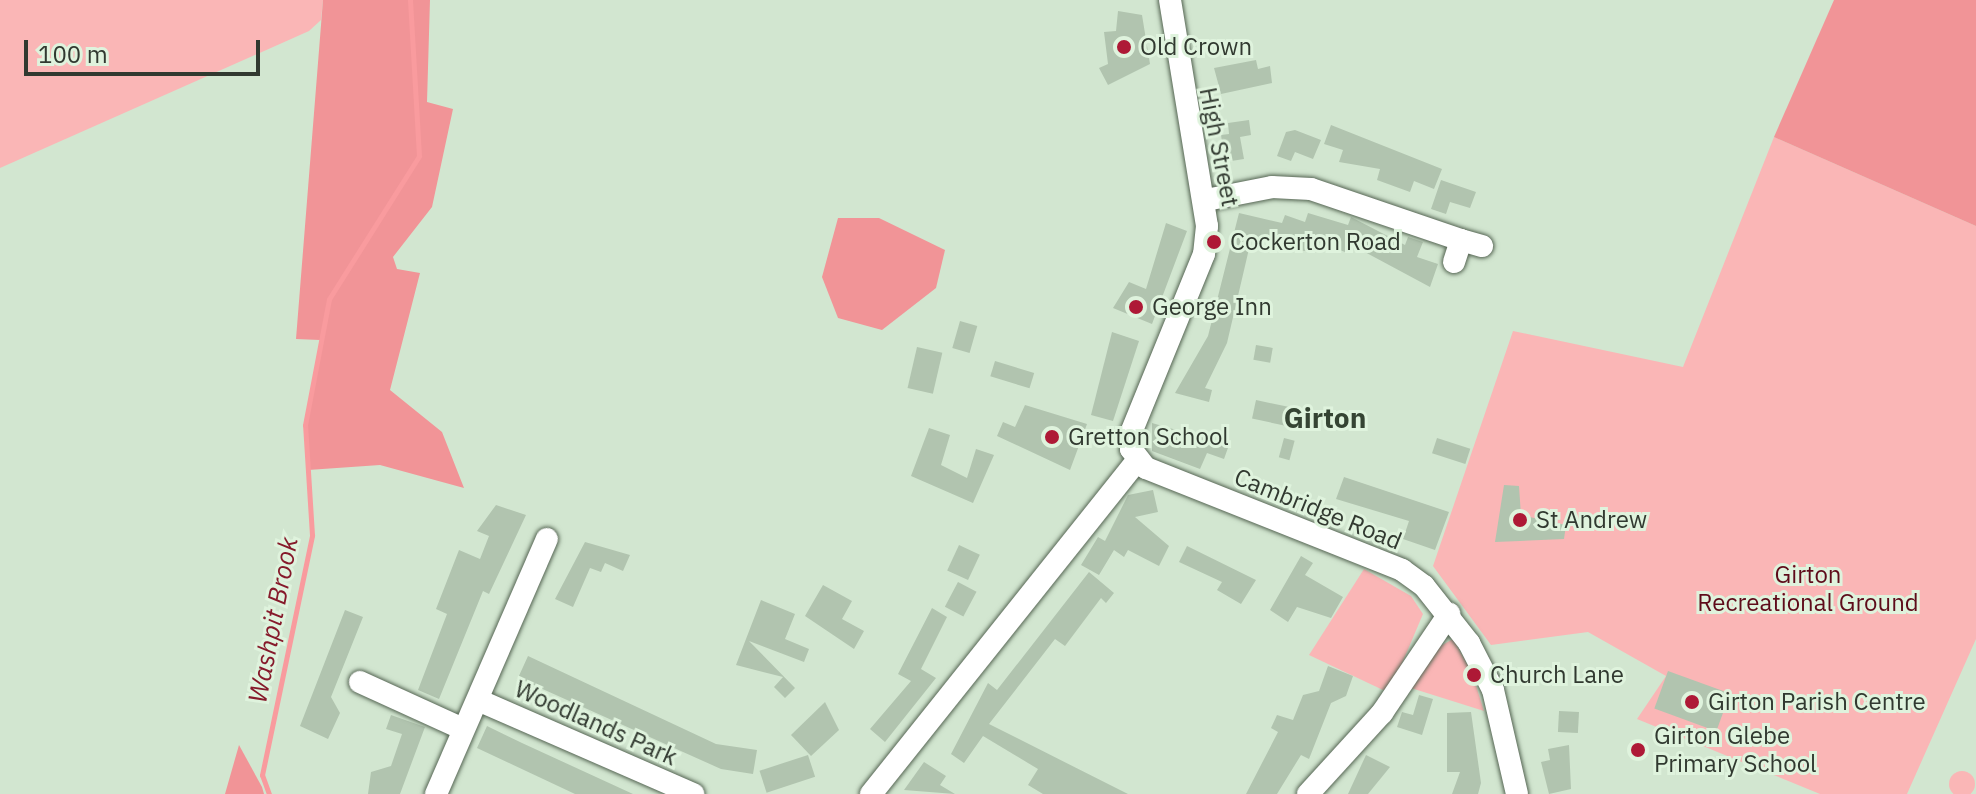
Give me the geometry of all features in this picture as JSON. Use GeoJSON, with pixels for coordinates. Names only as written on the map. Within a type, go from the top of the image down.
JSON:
{"type":"FeatureCollection","features":[{"type":"Feature","properties":{"kind":"street","name":"High Street"},"geometry":{"type":"LineString","coordinates":[[1138,460],[1131,433],[1204,254],[1206,200],[1171,35],[1170,0]]}},
{"type":"Feature","properties":{"kind":"street"},"geometry":{"type":"LineString","coordinates":[[1206,200],[1272,187],[1311,189],[1471,243],[1454,262]]}},
{"type":"Feature","properties":{"kind":"street"},"geometry":{"type":"LineString","coordinates":[[871,794],[1138,460]]}},
{"type":"Feature","properties":{"kind":"street","name":"Cambridge Road"},"geometry":{"type":"LineString","coordinates":[[1138,460],[1402,570],[1449,614],[1493,690],[1517,794]]}},
{"type":"Feature","properties":{"kind":"street","name":"Woodlands Park"},"geometry":{"type":"LineString","coordinates":[[436,794],[547,539]]}},
{"type":"Feature","properties":{"kind":"street"},"geometry":{"type":"LineString","coordinates":[[1308,794],[1382,713],[1449,614]]}},
{"type":"Feature","properties":{"kind":"street"},"geometry":{"type":"LineString","coordinates":[[359,683],[463,729]]}},
{"type":"Feature","properties":{"kind":"street","name":"Woodlands Park"},"geometry":{"type":"LineString","coordinates":[[478,700],[693,794]]}},
{"type":"Feature","properties":{"kind":"green space"},"geometry":{"type":"Polygon","coordinates":[[[0,0],[323,0],[321,20],[309,31],[0,168],[0,0]]]}},
{"type":"Feature","properties":{"kind":"green space","name":"Girton Recreational Ground"},"geometry":{"type":"Polygon","coordinates":[[[1774,137],[1976,226],[1976,639],[1907,794],[1820,794],[1637,719],[1666,676],[1588,632],[1491,645],[1433,566],[1513,331],[1683,367],[1774,137]]]}},
{"type":"Feature","properties":{"kind":"green space"},"geometry":{"type":"Polygon","coordinates":[[[1364,569],[1411,596],[1423,614],[1392,687],[1383,690],[1309,655],[1364,569]]]}},
{"type":"Feature","properties":{"kind":"green space"},"geometry":{"type":"Polygon","coordinates":[[[1453,639],[1472,673],[1484,711],[1411,688],[1435,649],[1453,639]]]}},
{"type":"Feature","properties":{"kind":"green space"},"geometry":{"type":"Polygon","coordinates":[[[1962,771],[1971,775],[1975,784],[1971,793],[1962,797],[1953,793],[1949,784],[1953,775],[1962,771]]]}},
{"type":"Feature","properties":{"kind":"shaded area"},"geometry":{"type":"Polygon","coordinates":[[[323,0],[430,0],[427,102],[453,109],[432,207],[393,257],[397,269],[420,273],[390,390],[442,432],[464,488],[380,465],[308,470],[305,425],[320,340],[296,339],[323,0]]]}},
{"type":"Feature","properties":{"kind":"shaded area"},"geometry":{"type":"Polygon","coordinates":[[[1834,0],[1976,0],[1976,226],[1774,137],[1834,0]]]}},
{"type":"Feature","properties":{"kind":"shaded area"},"geometry":{"type":"Polygon","coordinates":[[[838,218],[879,218],[945,250],[936,288],[882,330],[838,318],[822,277],[838,218]]]}},
{"type":"Feature","properties":{"kind":"shaded area"},"geometry":{"type":"Polygon","coordinates":[[[239,745],[262,787],[264,794],[225,794],[239,745]]]}},
{"type":"Feature","properties":{"kind":"building","name":"Old Crown"},"geometry":{"type":"Polygon","coordinates":[[[1118,11],[1142,15],[1150,64],[1108,85],[1099,68],[1108,64],[1104,32],[1116,31],[1118,11]]]}},
{"type":"Feature","properties":{"kind":"building"},"geometry":{"type":"Polygon","coordinates":[[[1256,60],[1258,69],[1270,66],[1272,83],[1221,94],[1214,68],[1256,60]]]}},
{"type":"Feature","properties":{"kind":"building"},"geometry":{"type":"Polygon","coordinates":[[[1249,120],[1251,135],[1240,137],[1244,159],[1225,162],[1221,135],[1229,134],[1228,123],[1249,120]]]}},
{"type":"Feature","properties":{"kind":"building"},"geometry":{"type":"Polygon","coordinates":[[[1331,125],[1442,169],[1434,189],[1414,181],[1410,192],[1377,180],[1380,169],[1339,162],[1343,150],[1324,144],[1331,125]]]}},
{"type":"Feature","properties":{"kind":"building"},"geometry":{"type":"Polygon","coordinates":[[[1295,130],[1321,140],[1313,159],[1295,152],[1291,161],[1277,156],[1286,132],[1295,130]]]}},
{"type":"Feature","properties":{"kind":"building"},"geometry":{"type":"Polygon","coordinates":[[[1441,180],[1476,192],[1470,208],[1450,202],[1446,214],[1431,209],[1441,180]]]}},
{"type":"Feature","properties":{"kind":"building"},"geometry":{"type":"Polygon","coordinates":[[[1239,213],[1282,223],[1285,215],[1305,222],[1308,213],[1348,225],[1351,217],[1405,245],[1408,237],[1423,242],[1417,257],[1438,264],[1430,287],[1348,243],[1345,252],[1311,239],[1307,251],[1292,250],[1252,236],[1227,343],[1205,388],[1212,390],[1209,402],[1175,393],[1208,336],[1239,213]]]}},
{"type":"Feature","properties":{"kind":"building"},"geometry":{"type":"Polygon","coordinates":[[[1166,223],[1187,231],[1152,324],[1113,308],[1129,282],[1146,289],[1166,223]]]}},
{"type":"Feature","properties":{"kind":"building"},"geometry":{"type":"Polygon","coordinates":[[[960,321],[977,326],[970,353],[952,348],[960,321]]]}},
{"type":"Feature","properties":{"kind":"building"},"geometry":{"type":"Polygon","coordinates":[[[1112,332],[1139,341],[1113,421],[1091,415],[1112,332]]]}},
{"type":"Feature","properties":{"kind":"building"},"geometry":{"type":"Polygon","coordinates":[[[1256,345],[1273,348],[1270,363],[1253,360],[1256,345]]]}},
{"type":"Feature","properties":{"kind":"building"},"geometry":{"type":"Polygon","coordinates":[[[917,347],[942,353],[933,394],[908,388],[917,347]]]}},
{"type":"Feature","properties":{"kind":"building"},"geometry":{"type":"Polygon","coordinates":[[[995,361],[1034,373],[1030,388],[990,376],[995,361]]]}},
{"type":"Feature","properties":{"kind":"building"},"geometry":{"type":"Polygon","coordinates":[[[1256,400],[1289,407],[1285,426],[1252,419],[1256,400]]]}},
{"type":"Feature","properties":{"kind":"building"},"geometry":{"type":"Polygon","coordinates":[[[1025,405],[1087,424],[1070,470],[997,436],[1003,422],[1015,427],[1025,405]]]}},
{"type":"Feature","properties":{"kind":"building"},"geometry":{"type":"Polygon","coordinates":[[[1152,423],[1229,445],[1224,459],[1207,453],[1200,469],[1152,451],[1152,423]]]}},
{"type":"Feature","properties":{"kind":"building"},"geometry":{"type":"Polygon","coordinates":[[[929,428],[950,435],[941,465],[967,478],[976,449],[994,455],[973,503],[911,476],[929,428]]]}},
{"type":"Feature","properties":{"kind":"building"},"geometry":{"type":"Polygon","coordinates":[[[1284,438],[1295,441],[1289,460],[1279,457],[1284,438]]]}},
{"type":"Feature","properties":{"kind":"building"},"geometry":{"type":"Polygon","coordinates":[[[1437,438],[1470,449],[1465,464],[1432,453],[1437,438]]]}},
{"type":"Feature","properties":{"kind":"building"},"geometry":{"type":"Polygon","coordinates":[[[1344,477],[1449,512],[1435,550],[1403,539],[1409,521],[1336,499],[1344,477]]]}},
{"type":"Feature","properties":{"kind":"building","name":"St Andrew"},"geometry":{"type":"Polygon","coordinates":[[[1504,485],[1519,486],[1521,515],[1566,525],[1564,539],[1495,542],[1504,485]]]}},
{"type":"Feature","properties":{"kind":"building"},"geometry":{"type":"Polygon","coordinates":[[[1153,490],[1158,512],[1135,517],[1169,546],[1159,566],[1128,550],[1124,557],[1114,550],[1099,575],[1081,565],[1098,537],[1105,541],[1128,495],[1153,490]]]}},
{"type":"Feature","properties":{"kind":"building"},"geometry":{"type":"Polygon","coordinates":[[[496,505],[526,515],[489,594],[483,591],[439,699],[418,690],[447,614],[436,609],[459,550],[480,559],[489,536],[477,531],[496,505]]]}},
{"type":"Feature","properties":{"kind":"building"},"geometry":{"type":"Polygon","coordinates":[[[585,542],[630,555],[623,571],[605,563],[601,572],[590,568],[573,607],[555,599],[585,542]]]}},
{"type":"Feature","properties":{"kind":"building"},"geometry":{"type":"Polygon","coordinates":[[[959,545],[980,555],[968,580],[947,570],[959,545]]]}},
{"type":"Feature","properties":{"kind":"building"},"geometry":{"type":"Polygon","coordinates":[[[1187,546],[1256,580],[1241,604],[1217,590],[1222,582],[1179,562],[1187,546]]]}},
{"type":"Feature","properties":{"kind":"building"},"geometry":{"type":"Polygon","coordinates":[[[1301,556],[1313,563],[1305,575],[1343,597],[1331,618],[1297,607],[1288,622],[1270,610],[1301,556]]]}},
{"type":"Feature","properties":{"kind":"building"},"geometry":{"type":"Polygon","coordinates":[[[1089,572],[1114,593],[1106,603],[1101,598],[1065,646],[1055,639],[989,724],[1128,794],[1043,794],[1028,785],[1038,769],[983,736],[964,763],[951,754],[988,683],[997,690],[1089,572]]]}},
{"type":"Feature","properties":{"kind":"building"},"geometry":{"type":"Polygon","coordinates":[[[958,582],[977,592],[963,617],[945,607],[958,582]]]}},
{"type":"Feature","properties":{"kind":"building"},"geometry":{"type":"Polygon","coordinates":[[[823,585],[852,601],[842,619],[864,631],[854,649],[805,616],[823,585]]]}},
{"type":"Feature","properties":{"kind":"building"},"geometry":{"type":"Polygon","coordinates":[[[761,600],[795,614],[785,639],[809,649],[804,662],[749,641],[795,688],[785,698],[774,687],[783,677],[736,665],[761,600]]]}},
{"type":"Feature","properties":{"kind":"building"},"geometry":{"type":"Polygon","coordinates":[[[932,608],[947,617],[921,669],[936,678],[885,742],[870,729],[911,681],[898,674],[932,608]]]}},
{"type":"Feature","properties":{"kind":"building"},"geometry":{"type":"Polygon","coordinates":[[[345,610],[363,617],[331,697],[340,713],[328,739],[300,726],[345,610]]]}},
{"type":"Feature","properties":{"kind":"building"},"geometry":{"type":"Polygon","coordinates":[[[528,656],[716,744],[757,750],[753,774],[721,769],[518,678],[528,656]]]}},
{"type":"Feature","properties":{"kind":"building"},"geometry":{"type":"Polygon","coordinates":[[[1328,666],[1353,676],[1346,696],[1331,703],[1309,759],[1301,755],[1277,794],[1246,794],[1278,732],[1271,728],[1277,715],[1293,720],[1303,695],[1319,691],[1328,666]]]}},
{"type":"Feature","properties":{"kind":"building","name":"Girton Parish Centre"},"geometry":{"type":"Polygon","coordinates":[[[1668,671],[1730,694],[1716,731],[1654,709],[1668,671]]]}},
{"type":"Feature","properties":{"kind":"building"},"geometry":{"type":"Polygon","coordinates":[[[1419,695],[1433,699],[1422,735],[1397,727],[1402,712],[1413,715],[1419,695]]]}},
{"type":"Feature","properties":{"kind":"building"},"geometry":{"type":"Polygon","coordinates":[[[825,702],[839,730],[811,756],[791,735],[825,702]]]}},
{"type":"Feature","properties":{"kind":"building"},"geometry":{"type":"Polygon","coordinates":[[[1559,711],[1579,712],[1578,733],[1558,732],[1559,711]]]}},
{"type":"Feature","properties":{"kind":"building"},"geometry":{"type":"Polygon","coordinates":[[[1471,712],[1481,783],[1478,794],[1452,794],[1460,772],[1447,772],[1447,713],[1471,712]]]}},
{"type":"Feature","properties":{"kind":"building"},"geometry":{"type":"Polygon","coordinates":[[[391,715],[425,727],[400,794],[368,794],[371,772],[391,766],[402,734],[386,729],[391,715]]]}},
{"type":"Feature","properties":{"kind":"building"},"geometry":{"type":"Polygon","coordinates":[[[487,726],[633,794],[575,794],[477,748],[487,726]]]}},
{"type":"Feature","properties":{"kind":"building"},"geometry":{"type":"Polygon","coordinates":[[[1569,745],[1571,789],[1549,794],[1541,762],[1550,760],[1548,749],[1569,745]]]}},
{"type":"Feature","properties":{"kind":"building"},"geometry":{"type":"Polygon","coordinates":[[[808,755],[815,777],[767,793],[759,771],[808,755]]]}},
{"type":"Feature","properties":{"kind":"building"},"geometry":{"type":"Polygon","coordinates":[[[1366,755],[1390,767],[1368,794],[1348,794],[1366,755]]]}},
{"type":"Feature","properties":{"kind":"building"},"geometry":{"type":"Polygon","coordinates":[[[924,762],[946,776],[940,785],[955,794],[904,790],[924,762]]]}},
{"type":"Feature","properties":{"kind":"waterway","name":"Washpit Brook"},"geometry":{"type":"LineString","coordinates":[[269,794],[262,775],[312,535],[305,425],[329,299],[419,156],[410,0]]}},
{"type":"Feature","properties":{"kind":"place","name":"Old Crown"},"geometry":{"type":"Point","coordinates":[1124,47]}},
{"type":"Feature","properties":{"kind":"place","name":"Cockerton Road"},"geometry":{"type":"Point","coordinates":[1214,242]}},
{"type":"Feature","properties":{"kind":"place","name":"George Inn"},"geometry":{"type":"Point","coordinates":[1136,307]}},
{"type":"Feature","properties":{"kind":"place","name":"Gretton School"},"geometry":{"type":"Point","coordinates":[1052,437]}},
{"type":"Feature","properties":{"kind":"place","name":"St Andrew"},"geometry":{"type":"Point","coordinates":[1520,520]}},
{"type":"Feature","properties":{"kind":"place","name":"Church Lane"},"geometry":{"type":"Point","coordinates":[1474,675]}},
{"type":"Feature","properties":{"kind":"place","name":"Girton Parish Centre"},"geometry":{"type":"Point","coordinates":[1692,702]}},
{"type":"Feature","properties":{"kind":"place","name":"Girton Glebe Primary School"},"geometry":{"type":"Point","coordinates":[1638,750]}},
{"type":"Feature","properties":{"kind":"district","name":"Girton"},"geometry":{"type":"Point","coordinates":[1325,418]}}]}
